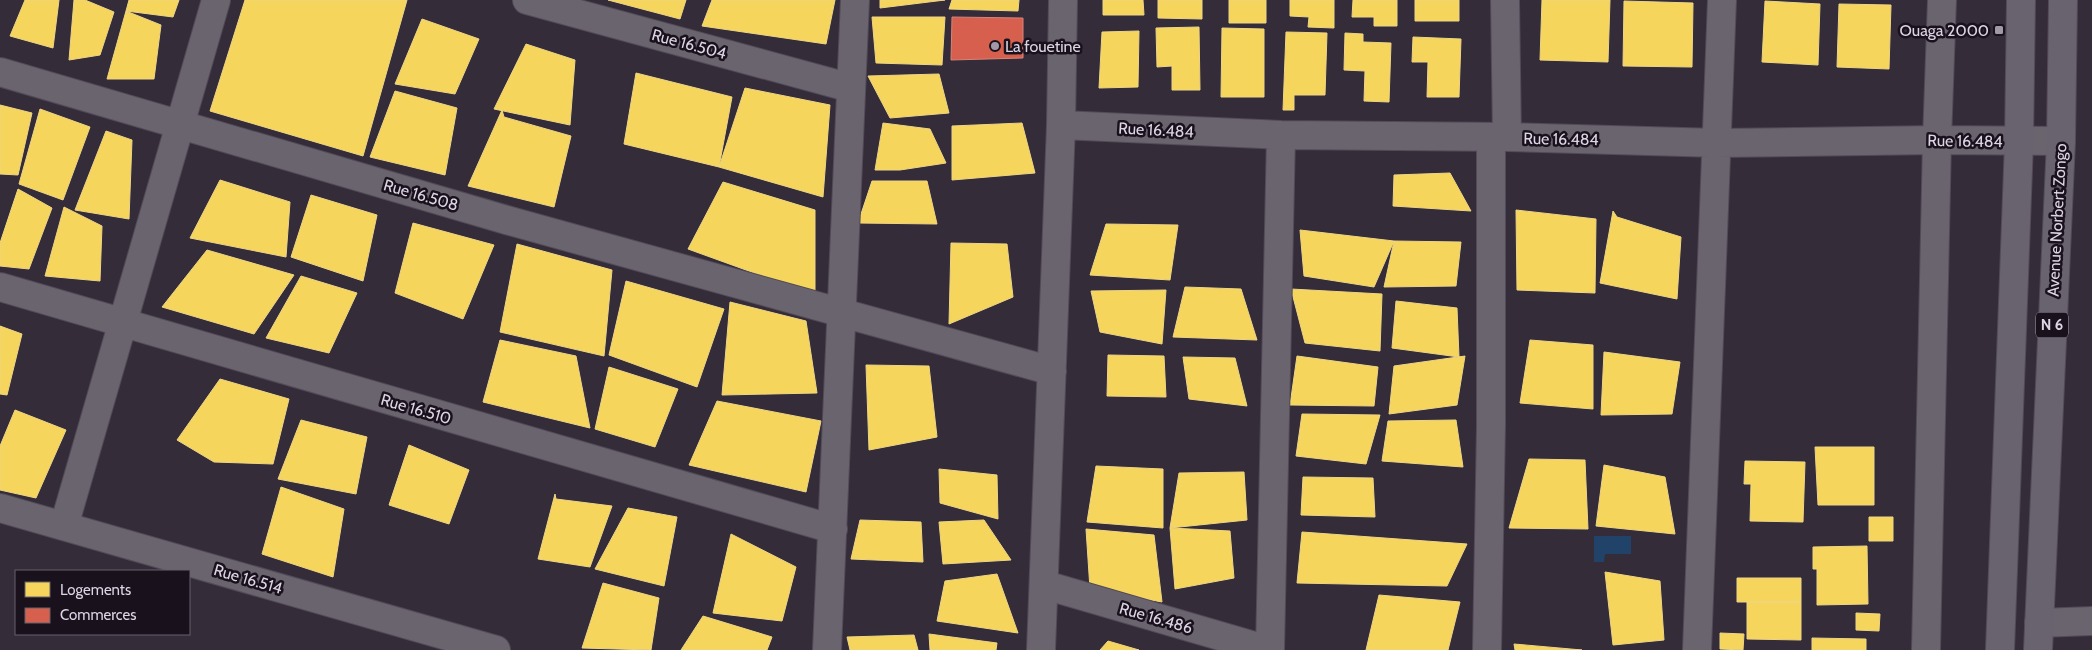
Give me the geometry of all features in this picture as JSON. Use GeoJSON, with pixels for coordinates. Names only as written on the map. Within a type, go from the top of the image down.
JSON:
{"type":"FeatureCollection","features":[{"type":"Feature","properties":{"kind":"main road","name":"N 6"},"geometry":{"type":"LineString","coordinates":[[2000,650],[2019,142],[2021,0]]}},
{"type":"Feature","properties":{"kind":"main road","name":"Avenue Norbert Zongo"},"geometry":{"type":"LineString","coordinates":[[2038,650],[2061,141],[2063,0]]}},
{"type":"Feature","properties":{"kind":"street"},"geometry":{"type":"LineString","coordinates":[[64,526],[216,0]]}},
{"type":"Feature","properties":{"kind":"street","name":"Rue 16.504"},"geometry":{"type":"LineString","coordinates":[[527,0],[851,88]]}},
{"type":"Feature","properties":{"kind":"street"},"geometry":{"type":"LineString","coordinates":[[828,650],[855,0]]}},
{"type":"Feature","properties":{"kind":"street"},"geometry":{"type":"LineString","coordinates":[[1041,650],[1045,585],[1063,0]]}},
{"type":"Feature","properties":{"kind":"street"},"geometry":{"type":"LineString","coordinates":[[1487,650],[1490,425],[1505,0]]}},
{"type":"Feature","properties":{"kind":"street"},"geometry":{"type":"LineString","coordinates":[[1697,650],[1722,0]]}},
{"type":"Feature","properties":{"kind":"street"},"geometry":{"type":"LineString","coordinates":[[1926,650],[1937,140],[1942,0]]}},
{"type":"Feature","properties":{"kind":"street","name":"Rue 16.508"},"geometry":{"type":"LineString","coordinates":[[0,72],[519,224],[843,315],[1052,371]]}},
{"type":"Feature","properties":{"kind":"street","name":"Rue 16.484"},"geometry":{"type":"LineString","coordinates":[[1060,125],[1281,135],[1718,143],[1937,140],[2061,141]]}},
{"type":"Feature","properties":{"kind":"street"},"geometry":{"type":"LineString","coordinates":[[1269,650],[1281,135]]}},
{"type":"Feature","properties":{"kind":"street","name":"Rue 16.510"},"geometry":{"type":"LineString","coordinates":[[0,286],[122,324],[833,529]]}},
{"type":"Feature","properties":{"kind":"street","name":"Rue 16.514"},"geometry":{"type":"LineString","coordinates":[[0,508],[496,650]]}},
{"type":"Feature","properties":{"kind":"street","name":"Rue 16.486"},"geometry":{"type":"LineString","coordinates":[[1045,585],[1269,650]]}},
{"type":"Feature","properties":{"kind":"street"},"geometry":{"type":"LineString","coordinates":[[2039,623],[2092,621]]}},
{"type":"Feature","properties":{"kind":"water"},"geometry":{"type":"Polygon","coordinates":[[[1594,536],[1631,536],[1631,554],[1605,554],[1604,562],[1594,562],[1594,536]]]}},
{"type":"Feature","properties":{"kind":"building: Logements"},"geometry":{"type":"Polygon","coordinates":[[[25,0],[59,0],[53,48],[10,36],[25,0]]]}},
{"type":"Feature","properties":{"kind":"building: Logements"},"geometry":{"type":"Polygon","coordinates":[[[74,0],[85,0],[114,12],[100,55],[69,60],[74,0]]]}},
{"type":"Feature","properties":{"kind":"building: Logements"},"geometry":{"type":"Polygon","coordinates":[[[129,0],[179,0],[173,17],[126,11],[129,0]]]}},
{"type":"Feature","properties":{"kind":"building: Logements"},"geometry":{"type":"Polygon","coordinates":[[[245,0],[407,0],[363,156],[210,111],[245,0]]]}},
{"type":"Feature","properties":{"kind":"building: Logements"},"geometry":{"type":"Polygon","coordinates":[[[608,0],[686,0],[680,19],[608,0]]]}},
{"type":"Feature","properties":{"kind":"building: Logements"},"geometry":{"type":"Polygon","coordinates":[[[712,0],[835,0],[826,44],[702,26],[712,0]]]}},
{"type":"Feature","properties":{"kind":"building: Logements"},"geometry":{"type":"Polygon","coordinates":[[[880,0],[945,0],[880,8],[880,0]]]}},
{"type":"Feature","properties":{"kind":"building: Logements"},"geometry":{"type":"Polygon","coordinates":[[[952,0],[1019,0],[1018,11],[949,9],[952,0]]]}},
{"type":"Feature","properties":{"kind":"building: Logements"},"geometry":{"type":"Polygon","coordinates":[[[1103,0],[1143,0],[1144,15],[1103,15],[1103,0]]]}},
{"type":"Feature","properties":{"kind":"building: Logements"},"geometry":{"type":"Polygon","coordinates":[[[1158,0],[1202,0],[1202,19],[1158,18],[1158,0]]]}},
{"type":"Feature","properties":{"kind":"building: Logements"},"geometry":{"type":"Polygon","coordinates":[[[1229,0],[1266,0],[1266,23],[1229,23],[1229,0]]]}},
{"type":"Feature","properties":{"kind":"building: Logements"},"geometry":{"type":"Polygon","coordinates":[[[1290,0],[1334,0],[1334,28],[1308,27],[1309,17],[1290,16],[1290,0]]]}},
{"type":"Feature","properties":{"kind":"building: Logements"},"geometry":{"type":"Polygon","coordinates":[[[1353,0],[1397,0],[1397,26],[1374,26],[1374,17],[1352,17],[1353,0]]]}},
{"type":"Feature","properties":{"kind":"building: Logements"},"geometry":{"type":"Polygon","coordinates":[[[1415,0],[1459,0],[1459,21],[1415,21],[1415,0]]]}},
{"type":"Feature","properties":{"kind":"building: Logements"},"geometry":{"type":"Polygon","coordinates":[[[1542,0],[1610,0],[1608,62],[1540,60],[1542,0]]]}},
{"type":"Feature","properties":{"kind":"building: Logements"},"geometry":{"type":"Polygon","coordinates":[[[1624,1],[1693,3],[1692,67],[1623,66],[1624,1]]]}},
{"type":"Feature","properties":{"kind":"building: Logements"},"geometry":{"type":"Polygon","coordinates":[[[1765,1],[1820,4],[1818,65],[1762,62],[1765,1]]]}},
{"type":"Feature","properties":{"kind":"building: Logements"},"geometry":{"type":"Polygon","coordinates":[[[1839,4],[1891,5],[1889,69],[1837,67],[1839,4]]]}},
{"type":"Feature","properties":{"kind":"building: Logements"},"geometry":{"type":"Polygon","coordinates":[[[126,11],[161,25],[154,79],[107,79],[126,11]]]}},
{"type":"Feature","properties":{"kind":"building: Logements"},"geometry":{"type":"Polygon","coordinates":[[[872,17],[945,17],[942,65],[876,63],[872,17]]]}},
{"type":"Feature","properties":{"kind":"building: Logements"},"geometry":{"type":"Polygon","coordinates":[[[422,19],[479,39],[455,94],[395,84],[422,19]]]}},
{"type":"Feature","properties":{"kind":"building: Logements"},"geometry":{"type":"Polygon","coordinates":[[[1199,27],[1200,90],[1172,90],[1172,66],[1157,67],[1156,28],[1199,27]]]}},
{"type":"Feature","properties":{"kind":"building: Logements"},"geometry":{"type":"Polygon","coordinates":[[[1222,28],[1264,29],[1264,97],[1221,97],[1222,28]]]}},
{"type":"Feature","properties":{"kind":"building: Logements"},"geometry":{"type":"Polygon","coordinates":[[[1139,31],[1138,87],[1099,88],[1102,32],[1139,31]]]}},
{"type":"Feature","properties":{"kind":"building: Logements"},"geometry":{"type":"Polygon","coordinates":[[[1286,32],[1327,33],[1325,95],[1294,95],[1294,110],[1283,110],[1286,32]]]}},
{"type":"Feature","properties":{"kind":"building: Logements"},"geometry":{"type":"Polygon","coordinates":[[[1345,33],[1363,34],[1363,42],[1391,43],[1389,102],[1364,101],[1365,71],[1344,70],[1345,33]]]}},
{"type":"Feature","properties":{"kind":"building: Logements"},"geometry":{"type":"Polygon","coordinates":[[[1413,37],[1461,39],[1459,97],[1427,97],[1428,62],[1412,62],[1413,37]]]}},
{"type":"Feature","properties":{"kind":"building: Logements"},"geometry":{"type":"Polygon","coordinates":[[[526,44],[575,60],[570,125],[494,109],[526,44]]]}},
{"type":"Feature","properties":{"kind":"building: Logements"},"geometry":{"type":"Polygon","coordinates":[[[636,73],[732,97],[719,167],[624,144],[636,73]]]}},
{"type":"Feature","properties":{"kind":"building: Logements"},"geometry":{"type":"Polygon","coordinates":[[[939,74],[949,113],[890,118],[868,76],[939,74]]]}},
{"type":"Feature","properties":{"kind":"building: Logements"},"geometry":{"type":"Polygon","coordinates":[[[745,88],[830,105],[823,197],[719,167],[745,88]]]}},
{"type":"Feature","properties":{"kind":"building: Logements"},"geometry":{"type":"Polygon","coordinates":[[[395,91],[457,108],[445,175],[370,157],[395,91]]]}},
{"type":"Feature","properties":{"kind":"building: Logements"},"geometry":{"type":"Polygon","coordinates":[[[0,105],[32,113],[18,175],[0,174],[0,105]]]}},
{"type":"Feature","properties":{"kind":"building: Logements"},"geometry":{"type":"Polygon","coordinates":[[[40,109],[90,127],[63,200],[19,184],[40,109]]]}},
{"type":"Feature","properties":{"kind":"building: Logements"},"geometry":{"type":"Polygon","coordinates":[[[502,110],[504,117],[571,136],[554,207],[468,186],[502,110]]]}},
{"type":"Feature","properties":{"kind":"building: Logements"},"geometry":{"type":"Polygon","coordinates":[[[883,123],[930,129],[946,163],[900,170],[875,170],[883,123]]]}},
{"type":"Feature","properties":{"kind":"building: Logements"},"geometry":{"type":"Polygon","coordinates":[[[1022,123],[1035,173],[952,180],[952,126],[1022,123]]]}},
{"type":"Feature","properties":{"kind":"building: Logements"},"geometry":{"type":"Polygon","coordinates":[[[106,131],[132,140],[129,219],[75,210],[106,131]]]}},
{"type":"Feature","properties":{"kind":"building: Logements"},"geometry":{"type":"Polygon","coordinates":[[[1450,173],[1471,211],[1393,206],[1394,175],[1450,173]]]}},
{"type":"Feature","properties":{"kind":"building: Logements"},"geometry":{"type":"Polygon","coordinates":[[[220,180],[290,202],[286,257],[190,238],[220,180]]]}},
{"type":"Feature","properties":{"kind":"building: Logements"},"geometry":{"type":"Polygon","coordinates":[[[872,181],[927,181],[937,224],[858,223],[872,181]]]}},
{"type":"Feature","properties":{"kind":"building: Logements"},"geometry":{"type":"Polygon","coordinates":[[[723,182],[815,210],[815,295],[688,249],[723,182]]]}},
{"type":"Feature","properties":{"kind":"building: Logements"},"geometry":{"type":"Polygon","coordinates":[[[18,189],[52,208],[29,269],[0,266],[0,243],[18,189]]]}},
{"type":"Feature","properties":{"kind":"building: Logements"},"geometry":{"type":"Polygon","coordinates":[[[311,195],[377,215],[363,281],[291,257],[311,195]]]}},
{"type":"Feature","properties":{"kind":"building: Logements"},"geometry":{"type":"Polygon","coordinates":[[[64,207],[102,226],[100,281],[45,276],[64,207]]]}},
{"type":"Feature","properties":{"kind":"building: Logements"},"geometry":{"type":"Polygon","coordinates":[[[1516,210],[1596,219],[1595,293],[1517,290],[1516,210]]]}},
{"type":"Feature","properties":{"kind":"building: Logements"},"geometry":{"type":"Polygon","coordinates":[[[1613,211],[1617,217],[1681,237],[1677,299],[1600,283],[1613,211]]]}},
{"type":"Feature","properties":{"kind":"building: Logements"},"geometry":{"type":"Polygon","coordinates":[[[413,223],[494,245],[463,319],[395,293],[413,223]]]}},
{"type":"Feature","properties":{"kind":"building: Logements"},"geometry":{"type":"Polygon","coordinates":[[[1106,224],[1178,225],[1170,280],[1090,275],[1106,224]]]}},
{"type":"Feature","properties":{"kind":"building: Logements"},"geometry":{"type":"Polygon","coordinates":[[[1300,230],[1394,241],[1374,287],[1304,276],[1300,230]]]}},
{"type":"Feature","properties":{"kind":"building: Logements"},"geometry":{"type":"Polygon","coordinates":[[[1394,241],[1461,242],[1456,286],[1384,287],[1394,241]]]}},
{"type":"Feature","properties":{"kind":"building: Logements"},"geometry":{"type":"Polygon","coordinates":[[[951,243],[1007,244],[1013,297],[949,324],[951,243]]]}},
{"type":"Feature","properties":{"kind":"building: Logements"},"geometry":{"type":"Polygon","coordinates":[[[517,244],[612,270],[604,356],[500,332],[517,244]]]}},
{"type":"Feature","properties":{"kind":"building: Logements"},"geometry":{"type":"Polygon","coordinates":[[[207,250],[294,275],[254,334],[162,307],[207,250]]]}},
{"type":"Feature","properties":{"kind":"building: Logements"},"geometry":{"type":"Polygon","coordinates":[[[301,276],[357,293],[329,353],[266,338],[301,276]]]}},
{"type":"Feature","properties":{"kind":"building: Logements"},"geometry":{"type":"Polygon","coordinates":[[[626,281],[724,309],[697,387],[609,355],[626,281]]]}},
{"type":"Feature","properties":{"kind":"building: Logements"},"geometry":{"type":"Polygon","coordinates":[[[1185,287],[1241,289],[1257,340],[1173,337],[1185,287]]]}},
{"type":"Feature","properties":{"kind":"building: Logements"},"geometry":{"type":"Polygon","coordinates":[[[1291,289],[1382,294],[1380,351],[1305,343],[1291,289]]]}},
{"type":"Feature","properties":{"kind":"building: Logements"},"geometry":{"type":"Polygon","coordinates":[[[1166,290],[1162,344],[1100,332],[1091,291],[1166,290]]]}},
{"type":"Feature","properties":{"kind":"building: Logements"},"geometry":{"type":"Polygon","coordinates":[[[1396,301],[1457,308],[1459,357],[1392,348],[1396,301]]]}},
{"type":"Feature","properties":{"kind":"building: Logements"},"geometry":{"type":"Polygon","coordinates":[[[730,302],[806,321],[817,393],[722,395],[730,302]]]}},
{"type":"Feature","properties":{"kind":"building: Logements"},"geometry":{"type":"Polygon","coordinates":[[[0,326],[22,334],[7,395],[0,394],[0,326]]]}},
{"type":"Feature","properties":{"kind":"building: Logements"},"geometry":{"type":"Polygon","coordinates":[[[500,340],[576,356],[590,428],[483,402],[500,340]]]}},
{"type":"Feature","properties":{"kind":"building: Logements"},"geometry":{"type":"Polygon","coordinates":[[[1530,340],[1593,345],[1593,409],[1520,403],[1530,340]]]}},
{"type":"Feature","properties":{"kind":"building: Logements"},"geometry":{"type":"Polygon","coordinates":[[[1604,352],[1680,362],[1672,414],[1601,415],[1604,352]]]}},
{"type":"Feature","properties":{"kind":"building: Logements"},"geometry":{"type":"Polygon","coordinates":[[[1108,355],[1164,356],[1166,397],[1107,396],[1108,355]]]}},
{"type":"Feature","properties":{"kind":"building: Logements"},"geometry":{"type":"Polygon","coordinates":[[[1297,356],[1378,367],[1374,406],[1290,405],[1297,356]]]}},
{"type":"Feature","properties":{"kind":"building: Logements"},"geometry":{"type":"Polygon","coordinates":[[[1465,356],[1457,405],[1389,414],[1394,366],[1465,356]]]}},
{"type":"Feature","properties":{"kind":"building: Logements"},"geometry":{"type":"Polygon","coordinates":[[[1183,357],[1235,358],[1247,406],[1189,399],[1183,357]]]}},
{"type":"Feature","properties":{"kind":"building: Logements"},"geometry":{"type":"Polygon","coordinates":[[[866,365],[929,366],[937,437],[869,450],[866,365]]]}},
{"type":"Feature","properties":{"kind":"building: Logements"},"geometry":{"type":"Polygon","coordinates":[[[609,367],[678,389],[655,447],[595,429],[609,367]]]}},
{"type":"Feature","properties":{"kind":"building: Logements"},"geometry":{"type":"Polygon","coordinates":[[[220,379],[289,399],[273,464],[214,462],[177,440],[220,379]]]}},
{"type":"Feature","properties":{"kind":"building: Logements"},"geometry":{"type":"Polygon","coordinates":[[[717,401],[821,421],[806,492],[689,465],[717,401]]]}},
{"type":"Feature","properties":{"kind":"building: Logements"},"geometry":{"type":"Polygon","coordinates":[[[15,410],[66,430],[36,498],[0,490],[0,446],[15,410]]]}},
{"type":"Feature","properties":{"kind":"building: Logements"},"geometry":{"type":"Polygon","coordinates":[[[1302,414],[1380,415],[1366,464],[1296,456],[1302,414]]]}},
{"type":"Feature","properties":{"kind":"building: Logements"},"geometry":{"type":"Polygon","coordinates":[[[301,420],[367,437],[356,494],[278,479],[301,420]]]}},
{"type":"Feature","properties":{"kind":"building: Logements"},"geometry":{"type":"Polygon","coordinates":[[[1456,420],[1463,467],[1382,461],[1388,421],[1456,420]]]}},
{"type":"Feature","properties":{"kind":"building: Logements"},"geometry":{"type":"Polygon","coordinates":[[[409,445],[469,470],[449,524],[389,505],[409,445]]]}},
{"type":"Feature","properties":{"kind":"building: Logements"},"geometry":{"type":"Polygon","coordinates":[[[1815,447],[1874,447],[1874,505],[1818,505],[1815,447]]]}},
{"type":"Feature","properties":{"kind":"building: Logements"},"geometry":{"type":"Polygon","coordinates":[[[1529,459],[1585,460],[1588,529],[1509,528],[1529,459]]]}},
{"type":"Feature","properties":{"kind":"building: Logements"},"geometry":{"type":"Polygon","coordinates":[[[1745,461],[1805,462],[1803,522],[1750,521],[1751,484],[1744,484],[1745,461]]]}},
{"type":"Feature","properties":{"kind":"building: Logements"},"geometry":{"type":"Polygon","coordinates":[[[1604,465],[1665,477],[1675,534],[1596,526],[1604,465]]]}},
{"type":"Feature","properties":{"kind":"building: Logements"},"geometry":{"type":"Polygon","coordinates":[[[1096,466],[1163,469],[1163,528],[1087,522],[1096,466]]]}},
{"type":"Feature","properties":{"kind":"building: Logements"},"geometry":{"type":"Polygon","coordinates":[[[939,469],[997,475],[998,519],[940,503],[939,469]]]}},
{"type":"Feature","properties":{"kind":"building: Logements"},"geometry":{"type":"Polygon","coordinates":[[[1244,472],[1247,520],[1170,528],[1179,473],[1244,472]]]}},
{"type":"Feature","properties":{"kind":"building: Logements"},"geometry":{"type":"Polygon","coordinates":[[[1303,477],[1373,478],[1375,517],[1301,515],[1303,477]]]}},
{"type":"Feature","properties":{"kind":"building: Logements"},"geometry":{"type":"Polygon","coordinates":[[[281,487],[344,509],[333,577],[262,554],[281,487]]]}},
{"type":"Feature","properties":{"kind":"building: Logements"},"geometry":{"type":"Polygon","coordinates":[[[555,494],[556,499],[612,506],[590,567],[538,559],[555,494]]]}},
{"type":"Feature","properties":{"kind":"building: Logements"},"geometry":{"type":"Polygon","coordinates":[[[628,508],[677,517],[664,586],[595,569],[628,508]]]}},
{"type":"Feature","properties":{"kind":"building: Logements"},"geometry":{"type":"Polygon","coordinates":[[[1869,517],[1893,517],[1893,541],[1869,541],[1869,517]]]}},
{"type":"Feature","properties":{"kind":"building: Logements"},"geometry":{"type":"Polygon","coordinates":[[[860,520],[921,522],[923,562],[851,559],[860,520]]]}},
{"type":"Feature","properties":{"kind":"building: Logements"},"geometry":{"type":"Polygon","coordinates":[[[984,520],[1011,560],[943,564],[939,522],[984,520]]]}},
{"type":"Feature","properties":{"kind":"building: Logements"},"geometry":{"type":"Polygon","coordinates":[[[1170,528],[1230,531],[1234,578],[1175,589],[1170,528]]]}},
{"type":"Feature","properties":{"kind":"building: Logements"},"geometry":{"type":"Polygon","coordinates":[[[1086,529],[1154,535],[1162,602],[1090,589],[1086,529]]]}},
{"type":"Feature","properties":{"kind":"building: Logements"},"geometry":{"type":"Polygon","coordinates":[[[1302,532],[1467,544],[1447,586],[1297,583],[1302,532]]]}},
{"type":"Feature","properties":{"kind":"building: Logements"},"geometry":{"type":"Polygon","coordinates":[[[731,534],[796,567],[782,621],[713,613],[731,534]]]}},
{"type":"Feature","properties":{"kind":"building: Logements"},"geometry":{"type":"Polygon","coordinates":[[[1867,546],[1868,604],[1817,605],[1817,569],[1813,569],[1813,547],[1867,546]]]}},
{"type":"Feature","properties":{"kind":"building: Logements"},"geometry":{"type":"Polygon","coordinates":[[[1605,572],[1660,581],[1664,640],[1613,645],[1605,572]]]}},
{"type":"Feature","properties":{"kind":"building: Logements"},"geometry":{"type":"Polygon","coordinates":[[[997,574],[1018,633],[937,621],[945,581],[997,574]]]}},
{"type":"Feature","properties":{"kind":"building: Logements"},"geometry":{"type":"Polygon","coordinates":[[[1737,578],[1801,578],[1801,602],[1737,602],[1737,578]]]}},
{"type":"Feature","properties":{"kind":"building: Logements"},"geometry":{"type":"Polygon","coordinates":[[[603,583],[659,598],[651,650],[582,648],[603,583]]]}},
{"type":"Feature","properties":{"kind":"building: Logements"},"geometry":{"type":"Polygon","coordinates":[[[1379,595],[1460,602],[1448,650],[1366,650],[1379,595]]]}},
{"type":"Feature","properties":{"kind":"building: Logements"},"geometry":{"type":"Polygon","coordinates":[[[1747,602],[1801,602],[1801,640],[1747,639],[1747,602]]]}},
{"type":"Feature","properties":{"kind":"building: Logements"},"geometry":{"type":"Polygon","coordinates":[[[1856,613],[1880,614],[1879,631],[1856,630],[1856,613]]]}},
{"type":"Feature","properties":{"kind":"building: Logements"},"geometry":{"type":"Polygon","coordinates":[[[703,616],[772,637],[767,650],[681,650],[703,616]]]}},
{"type":"Feature","properties":{"kind":"building: Logements"},"geometry":{"type":"Polygon","coordinates":[[[1720,633],[1744,634],[1743,650],[1720,649],[1720,633]]]}},
{"type":"Feature","properties":{"kind":"building: Logements"},"geometry":{"type":"Polygon","coordinates":[[[929,634],[997,643],[996,650],[930,650],[929,634]]]}},
{"type":"Feature","properties":{"kind":"building: Logements"},"geometry":{"type":"Polygon","coordinates":[[[914,635],[918,650],[850,650],[847,637],[914,635]]]}},
{"type":"Feature","properties":{"kind":"building: Logements"},"geometry":{"type":"Polygon","coordinates":[[[1812,638],[1866,639],[1866,650],[1812,650],[1812,638]]]}},
{"type":"Feature","properties":{"kind":"building: Logements"},"geometry":{"type":"Polygon","coordinates":[[[1108,641],[1139,650],[1100,650],[1108,641]]]}},
{"type":"Feature","properties":{"kind":"building: Logements"},"geometry":{"type":"Polygon","coordinates":[[[1514,644],[1582,650],[1515,650],[1514,644]]]}},
{"type":"Feature","properties":{"kind":"building: Commerces"},"geometry":{"type":"Polygon","coordinates":[[[952,17],[1023,18],[1023,58],[951,60],[952,17]]]}},
{"type":"Feature","properties":{"kind":"place","name":"Ouaga 2000"},"geometry":{"type":"Point","coordinates":[1999,30]}},
{"type":"Feature","properties":{"kind":"place","name":"La fouetine"},"geometry":{"type":"Point","coordinates":[995,46]}}]}
